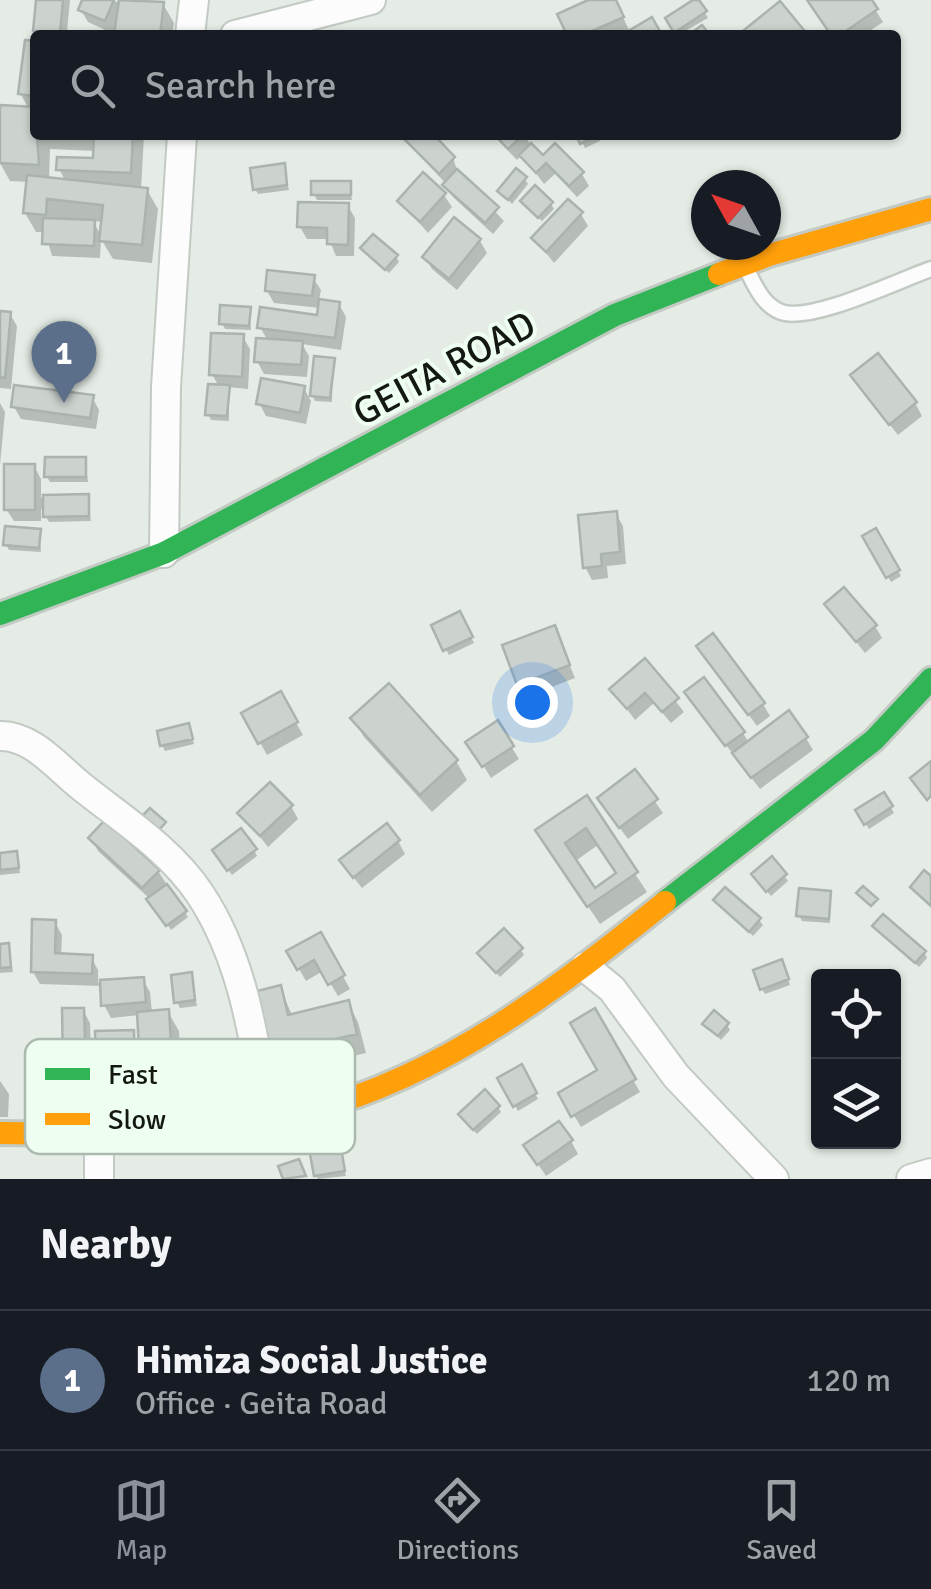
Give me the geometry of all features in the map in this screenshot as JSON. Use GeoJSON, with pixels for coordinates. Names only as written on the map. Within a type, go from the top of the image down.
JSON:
{"type":"FeatureCollection","features":[{"type":"Feature","properties":{"kind":"main road","name":"GEITA ROAD"},"geometry":{"type":"LineString","coordinates":[[0,614],[164,553],[615,315],[745,265],[931,209]]}},
{"type":"Feature","properties":{"kind":"main road"},"geometry":{"type":"LineString","coordinates":[[355,1094],[411,1072],[585,967],[776,812],[876,739],[931,679]]}},
{"type":"Feature","properties":{"kind":"main road"},"geometry":{"type":"LineString","coordinates":[[0,1133],[25,1134]]}},
{"type":"Feature","properties":{"kind":"street"},"geometry":{"type":"LineString","coordinates":[[191,30],[194,0]]}},
{"type":"Feature","properties":{"kind":"street"},"geometry":{"type":"LineString","coordinates":[[254,30],[371,0]]}},
{"type":"Feature","properties":{"kind":"street"},"geometry":{"type":"LineString","coordinates":[[164,553],[166,387],[182,140]]}},
{"type":"Feature","properties":{"kind":"street"},"geometry":{"type":"LineString","coordinates":[[0,736],[21,739],[41,753],[149,840],[199,892],[235,963],[251,1039]]}},
{"type":"Feature","properties":{"kind":"street"},"geometry":{"type":"LineString","coordinates":[[585,967],[612,990],[676,1076],[774,1179]]}},
{"type":"Feature","properties":{"kind":"street"},"geometry":{"type":"LineString","coordinates":[[911,1179],[931,1173]]}},
{"type":"Feature","properties":{"kind":"lane"},"geometry":{"type":"LineString","coordinates":[[745,265],[767,303],[790,314],[821,310],[931,269]]}},
{"type":"Feature","properties":{"kind":"building"},"geometry":{"type":"Polygon","coordinates":[[[36,0],[63,0],[60,30],[33,30],[36,0]]]}},
{"type":"Feature","properties":{"kind":"building"},"geometry":{"type":"Polygon","coordinates":[[[82,0],[114,0],[105,21],[78,10],[82,0]]]}},
{"type":"Feature","properties":{"kind":"building"},"geometry":{"type":"Polygon","coordinates":[[[119,0],[164,2],[161,30],[115,30],[119,0]]]}},
{"type":"Feature","properties":{"kind":"building"},"geometry":{"type":"Polygon","coordinates":[[[588,0],[616,0],[624,17],[594,30],[565,30],[557,14],[588,0]]]}},
{"type":"Feature","properties":{"kind":"building"},"geometry":{"type":"Polygon","coordinates":[[[693,0],[699,0],[707,11],[678,30],[672,30],[665,18],[693,0]]]}},
{"type":"Feature","properties":{"kind":"building"},"geometry":{"type":"Polygon","coordinates":[[[807,0],[872,0],[878,9],[847,30],[828,30],[807,0]]]}},
{"type":"Feature","properties":{"kind":"building"},"geometry":{"type":"Polygon","coordinates":[[[780,1],[804,30],[744,30],[780,1]]]}},
{"type":"Feature","properties":{"kind":"building"},"geometry":{"type":"Polygon","coordinates":[[[652,17],[659,30],[630,30],[652,17]]]}},
{"type":"Feature","properties":{"kind":"building"},"geometry":{"type":"Polygon","coordinates":[[[25,40],[30,40],[30,95],[18,94],[25,40]]]}},
{"type":"Feature","properties":{"kind":"building"},"geometry":{"type":"Polygon","coordinates":[[[0,105],[30,107],[30,140],[37,140],[39,165],[0,163],[0,105]]]}},
{"type":"Feature","properties":{"kind":"building"},"geometry":{"type":"Polygon","coordinates":[[[94,140],[133,140],[131,173],[56,170],[57,157],[93,158],[94,140]]]}},
{"type":"Feature","properties":{"kind":"building"},"geometry":{"type":"Polygon","coordinates":[[[405,140],[439,140],[455,157],[439,174],[405,140]]]}},
{"type":"Feature","properties":{"kind":"building"},"geometry":{"type":"Polygon","coordinates":[[[500,140],[518,140],[508,149],[500,140]]]}},
{"type":"Feature","properties":{"kind":"building"},"geometry":{"type":"Polygon","coordinates":[[[531,143],[543,155],[555,143],[584,172],[569,186],[546,163],[536,173],[519,155],[531,143]]]}},
{"type":"Feature","properties":{"kind":"building"},"geometry":{"type":"Polygon","coordinates":[[[285,163],[287,185],[253,190],[250,168],[285,163]]]}},
{"type":"Feature","properties":{"kind":"building"},"geometry":{"type":"Polygon","coordinates":[[[516,168],[527,177],[508,200],[497,191],[516,168]]]}},
{"type":"Feature","properties":{"kind":"building"},"geometry":{"type":"Polygon","coordinates":[[[457,169],[499,207],[485,223],[442,185],[457,169]]]}},
{"type":"Feature","properties":{"kind":"building"},"geometry":{"type":"Polygon","coordinates":[[[423,172],[446,193],[420,222],[397,201],[423,172]]]}},
{"type":"Feature","properties":{"kind":"building"},"geometry":{"type":"Polygon","coordinates":[[[27,175],[148,188],[142,245],[99,241],[103,205],[47,199],[46,215],[23,213],[27,175]]]}},
{"type":"Feature","properties":{"kind":"building"},"geometry":{"type":"Polygon","coordinates":[[[311,181],[351,181],[351,195],[311,195],[311,181]]]}},
{"type":"Feature","properties":{"kind":"building"},"geometry":{"type":"Polygon","coordinates":[[[535,185],[553,202],[538,218],[520,201],[535,185]]]}},
{"type":"Feature","properties":{"kind":"building"},"geometry":{"type":"Polygon","coordinates":[[[568,199],[583,212],[546,252],[531,238],[568,199]]]}},
{"type":"Feature","properties":{"kind":"building"},"geometry":{"type":"Polygon","coordinates":[[[298,202],[349,203],[348,245],[327,244],[327,228],[297,227],[298,202]]]}},
{"type":"Feature","properties":{"kind":"building"},"geometry":{"type":"Polygon","coordinates":[[[454,217],[481,239],[449,279],[422,257],[454,217]]]}},
{"type":"Feature","properties":{"kind":"building"},"geometry":{"type":"Polygon","coordinates":[[[43,218],[95,220],[94,246],[42,244],[43,218]]]}},
{"type":"Feature","properties":{"kind":"building"},"geometry":{"type":"Polygon","coordinates":[[[373,234],[398,255],[385,270],[360,248],[373,234]]]}},
{"type":"Feature","properties":{"kind":"building"},"geometry":{"type":"Polygon","coordinates":[[[267,270],[315,275],[312,296],[265,291],[267,270]]]}},
{"type":"Feature","properties":{"kind":"building"},"geometry":{"type":"Polygon","coordinates":[[[319,299],[340,302],[335,338],[257,328],[260,307],[317,315],[319,299]]]}},
{"type":"Feature","properties":{"kind":"building"},"geometry":{"type":"Polygon","coordinates":[[[220,305],[251,307],[249,326],[219,324],[220,305]]]}},
{"type":"Feature","properties":{"kind":"building"},"geometry":{"type":"Polygon","coordinates":[[[0,311],[11,312],[5,378],[0,377],[0,311]]]}},
{"type":"Feature","properties":{"kind":"building"},"geometry":{"type":"Polygon","coordinates":[[[211,333],[244,334],[242,377],[209,375],[211,333]]]}},
{"type":"Feature","properties":{"kind":"building"},"geometry":{"type":"Polygon","coordinates":[[[256,338],[303,341],[301,365],[254,362],[256,338]]]}},
{"type":"Feature","properties":{"kind":"building"},"geometry":{"type":"Polygon","coordinates":[[[878,353],[917,402],[889,425],[850,375],[878,353]]]}},
{"type":"Feature","properties":{"kind":"building"},"geometry":{"type":"Polygon","coordinates":[[[314,356],[335,358],[330,398],[310,396],[314,356]]]}},
{"type":"Feature","properties":{"kind":"building"},"geometry":{"type":"Polygon","coordinates":[[[261,378],[305,386],[300,413],[256,404],[261,378]]]}},
{"type":"Feature","properties":{"kind":"building"},"geometry":{"type":"Polygon","coordinates":[[[208,384],[230,385],[227,416],[205,415],[208,384]]]}},
{"type":"Feature","properties":{"kind":"building"},"geometry":{"type":"Polygon","coordinates":[[[14,385],[94,395],[90,418],[11,407],[14,385]]]}},
{"type":"Feature","properties":{"kind":"building"},"geometry":{"type":"Polygon","coordinates":[[[45,457],[86,457],[86,477],[44,477],[45,457]]]}},
{"type":"Feature","properties":{"kind":"building"},"geometry":{"type":"Polygon","coordinates":[[[4,464],[35,464],[35,510],[4,510],[4,464]]]}},
{"type":"Feature","properties":{"kind":"building"},"geometry":{"type":"Polygon","coordinates":[[[89,494],[89,516],[43,517],[43,495],[89,494]]]}},
{"type":"Feature","properties":{"kind":"building"},"geometry":{"type":"Polygon","coordinates":[[[617,511],[620,552],[601,554],[602,566],[583,568],[578,515],[617,511]]]}},
{"type":"Feature","properties":{"kind":"building"},"geometry":{"type":"Polygon","coordinates":[[[5,526],[41,529],[39,548],[3,545],[5,526]]]}},
{"type":"Feature","properties":{"kind":"building"},"geometry":{"type":"Polygon","coordinates":[[[876,528],[900,570],[886,578],[862,536],[876,528]]]}},
{"type":"Feature","properties":{"kind":"building"},"geometry":{"type":"Polygon","coordinates":[[[844,587],[877,625],[856,642],[824,604],[844,587]]]}},
{"type":"Feature","properties":{"kind":"building"},"geometry":{"type":"Polygon","coordinates":[[[460,611],[473,637],[443,651],[431,625],[460,611]]]}},
{"type":"Feature","properties":{"kind":"building"},"geometry":{"type":"Polygon","coordinates":[[[555,625],[570,665],[517,685],[502,645],[555,625]]]}},
{"type":"Feature","properties":{"kind":"building"},"geometry":{"type":"Polygon","coordinates":[[[713,633],[765,703],[748,715],[696,646],[713,633]]]}},
{"type":"Feature","properties":{"kind":"building"},"geometry":{"type":"Polygon","coordinates":[[[645,658],[679,698],[662,712],[645,693],[627,709],[609,689],[645,658]]]}},
{"type":"Feature","properties":{"kind":"building"},"geometry":{"type":"Polygon","coordinates":[[[704,677],[745,732],[725,746],[684,692],[704,677]]]}},
{"type":"Feature","properties":{"kind":"building"},"geometry":{"type":"Polygon","coordinates":[[[389,683],[458,760],[420,795],[350,718],[389,683]]]}},
{"type":"Feature","properties":{"kind":"building"},"geometry":{"type":"Polygon","coordinates":[[[281,691],[298,722],[258,744],[241,713],[281,691]]]}},
{"type":"Feature","properties":{"kind":"building"},"geometry":{"type":"Polygon","coordinates":[[[789,710],[808,737],[751,778],[732,753],[789,710]]]}},
{"type":"Feature","properties":{"kind":"building"},"geometry":{"type":"Polygon","coordinates":[[[498,720],[514,746],[482,767],[465,742],[498,720]]]}},
{"type":"Feature","properties":{"kind":"building"},"geometry":{"type":"Polygon","coordinates":[[[189,723],[193,739],[160,746],[157,731],[189,723]]]}},
{"type":"Feature","properties":{"kind":"building"},"geometry":{"type":"Polygon","coordinates":[[[931,761],[931,796],[927,800],[910,778],[931,761]]]}},
{"type":"Feature","properties":{"kind":"building"},"geometry":{"type":"Polygon","coordinates":[[[635,769],[658,799],[619,828],[597,798],[635,769]]]}},
{"type":"Feature","properties":{"kind":"building"},"geometry":{"type":"Polygon","coordinates":[[[270,782],[293,805],[260,836],[237,813],[270,782]]]}},
{"type":"Feature","properties":{"kind":"building"},"geometry":{"type":"Polygon","coordinates":[[[884,792],[893,806],[864,825],[855,810],[884,792]]]}},
{"type":"Feature","properties":{"kind":"building"},"geometry":{"type":"Polygon","coordinates":[[[587,795],[638,872],[587,907],[535,830],[587,795]],[[586,828],[565,843],[595,888],[616,873],[586,828]]]}},
{"type":"Feature","properties":{"kind":"building"},"geometry":{"type":"Polygon","coordinates":[[[150,808],[166,822],[158,831],[142,816],[150,808]]]}},
{"type":"Feature","properties":{"kind":"building"},"geometry":{"type":"Polygon","coordinates":[[[105,820],[160,870],[142,888],[88,838],[105,820]]]}},
{"type":"Feature","properties":{"kind":"building"},"geometry":{"type":"Polygon","coordinates":[[[387,823],[400,840],[353,878],[339,860],[387,823]]]}},
{"type":"Feature","properties":{"kind":"building"},"geometry":{"type":"Polygon","coordinates":[[[241,828],[257,849],[227,871],[212,850],[241,828]]]}},
{"type":"Feature","properties":{"kind":"building"},"geometry":{"type":"Polygon","coordinates":[[[17,851],[19,868],[0,870],[0,853],[17,851]]]}},
{"type":"Feature","properties":{"kind":"building"},"geometry":{"type":"Polygon","coordinates":[[[772,856],[787,874],[766,892],[751,874],[772,856]]]}},
{"type":"Feature","properties":{"kind":"building"},"geometry":{"type":"Polygon","coordinates":[[[924,870],[931,876],[931,906],[910,887],[924,870]]]}},
{"type":"Feature","properties":{"kind":"building"},"geometry":{"type":"Polygon","coordinates":[[[167,884],[187,911],[166,926],[146,899],[167,884]]]}},
{"type":"Feature","properties":{"kind":"building"},"geometry":{"type":"Polygon","coordinates":[[[863,886],[878,899],[871,906],[856,893],[863,886]]]}},
{"type":"Feature","properties":{"kind":"building"},"geometry":{"type":"Polygon","coordinates":[[[725,887],[761,918],[749,932],[713,900],[725,887]]]}},
{"type":"Feature","properties":{"kind":"building"},"geometry":{"type":"Polygon","coordinates":[[[799,888],[831,891],[829,919],[796,916],[799,888]]]}},
{"type":"Feature","properties":{"kind":"building"},"geometry":{"type":"Polygon","coordinates":[[[883,914],[926,951],[915,963],[872,926],[883,914]]]}},
{"type":"Feature","properties":{"kind":"building"},"geometry":{"type":"Polygon","coordinates":[[[32,919],[56,920],[55,953],[93,955],[92,974],[31,972],[32,919]]]}},
{"type":"Feature","properties":{"kind":"building"},"geometry":{"type":"Polygon","coordinates":[[[504,928],[523,948],[496,973],[477,953],[504,928]]]}},
{"type":"Feature","properties":{"kind":"building"},"geometry":{"type":"Polygon","coordinates":[[[321,932],[345,975],[328,985],[314,960],[297,970],[286,951],[321,932]]]}},
{"type":"Feature","properties":{"kind":"building"},"geometry":{"type":"Polygon","coordinates":[[[9,943],[11,967],[0,968],[0,944],[9,943]]]}},
{"type":"Feature","properties":{"kind":"building"},"geometry":{"type":"Polygon","coordinates":[[[782,959],[789,979],[760,990],[753,970],[782,959]]]}},
{"type":"Feature","properties":{"kind":"building"},"geometry":{"type":"Polygon","coordinates":[[[192,972],[195,1000],[174,1003],[171,975],[192,972]]]}},
{"type":"Feature","properties":{"kind":"building"},"geometry":{"type":"Polygon","coordinates":[[[144,977],[146,1002],[101,1006],[100,980],[144,977]]]}},
{"type":"Feature","properties":{"kind":"building"},"geometry":{"type":"Polygon","coordinates":[[[281,985],[288,1015],[349,1000],[357,1034],[335,1039],[264,1039],[253,992],[281,985]]]}},
{"type":"Feature","properties":{"kind":"building"},"geometry":{"type":"Polygon","coordinates":[[[62,1008],[84,1008],[85,1039],[62,1039],[62,1008]]]}},
{"type":"Feature","properties":{"kind":"building"},"geometry":{"type":"Polygon","coordinates":[[[595,1008],[636,1079],[571,1117],[558,1093],[597,1070],[570,1023],[595,1008]]]}},
{"type":"Feature","properties":{"kind":"building"},"geometry":{"type":"Polygon","coordinates":[[[169,1009],[171,1039],[138,1039],[137,1012],[169,1009]]]}},
{"type":"Feature","properties":{"kind":"building"},"geometry":{"type":"Polygon","coordinates":[[[714,1010],[729,1023],[718,1036],[702,1024],[714,1010]]]}},
{"type":"Feature","properties":{"kind":"building"},"geometry":{"type":"Polygon","coordinates":[[[134,1030],[134,1039],[95,1039],[95,1031],[134,1030]]]}},
{"type":"Feature","properties":{"kind":"building"},"geometry":{"type":"Polygon","coordinates":[[[522,1064],[537,1093],[513,1107],[497,1078],[522,1064]]]}},
{"type":"Feature","properties":{"kind":"building"},"geometry":{"type":"Polygon","coordinates":[[[485,1089],[500,1106],[473,1130],[458,1114],[485,1089]]]}},
{"type":"Feature","properties":{"kind":"building"},"geometry":{"type":"Polygon","coordinates":[[[559,1121],[573,1140],[537,1165],[523,1145],[559,1121]]]}},
{"type":"Feature","properties":{"kind":"building"},"geometry":{"type":"Polygon","coordinates":[[[310,1154],[342,1154],[345,1171],[314,1176],[310,1154]]]}},
{"type":"Feature","properties":{"kind":"building"},"geometry":{"type":"Polygon","coordinates":[[[299,1159],[306,1176],[283,1179],[278,1166],[299,1159]]]}},
{"type":"Feature","properties":{"kind":"traffic: fast"},"geometry":{"type":"LineString","coordinates":[[0,614],[164,553],[615,315],[719,274]]}},
{"type":"Feature","properties":{"kind":"traffic: fast"},"geometry":{"type":"LineString","coordinates":[[665,902],[874,740],[931,679]]}},
{"type":"Feature","properties":{"kind":"traffic: slow"},"geometry":{"type":"LineString","coordinates":[[719,274],[769,255],[931,209]]}},
{"type":"Feature","properties":{"kind":"traffic: slow"},"geometry":{"type":"LineString","coordinates":[[355,1097],[408,1075],[499,1025],[665,902]]}},
{"type":"Feature","properties":{"kind":"traffic: slow"},"geometry":{"type":"LineString","coordinates":[[0,1133],[25,1133]]}},
{"type":"Feature","properties":{"kind":"place","name":"Himiza Social Justice"},"geometry":{"type":"Point","coordinates":[64,403]}}]}
